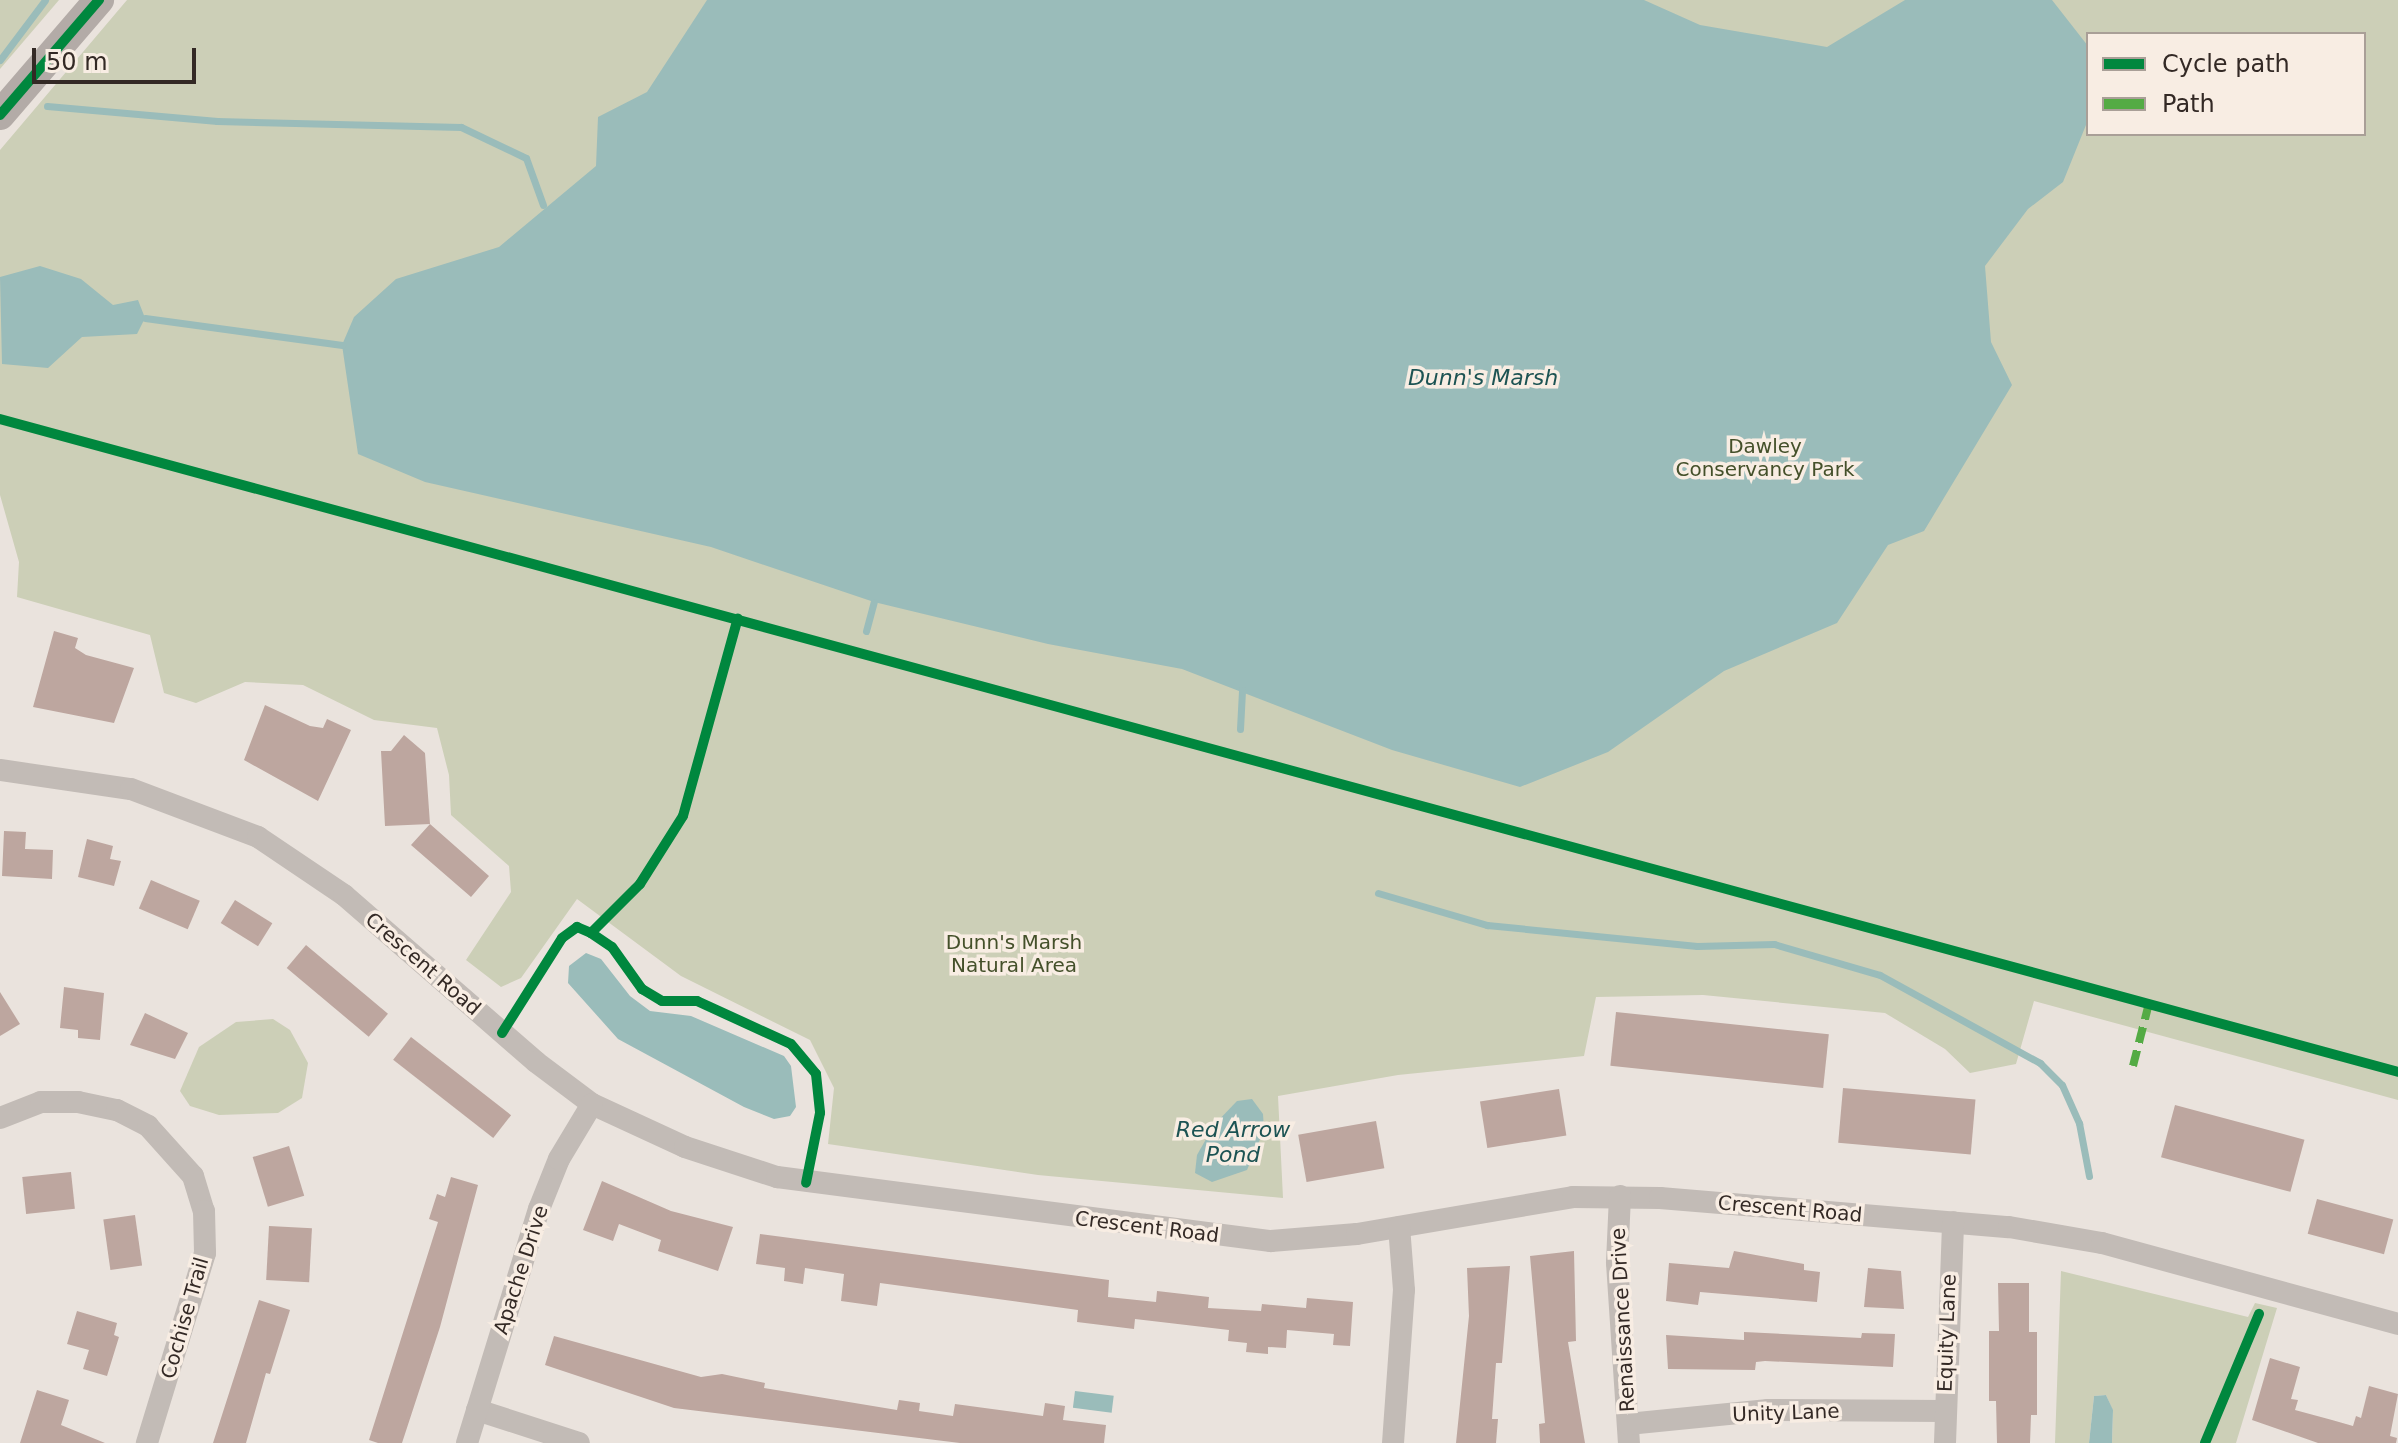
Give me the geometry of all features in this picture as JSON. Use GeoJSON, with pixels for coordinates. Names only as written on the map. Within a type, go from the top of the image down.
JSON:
{"type":"FeatureCollection","features":[{"type":"Feature","properties":{"kind":"street"},"geometry":{"type":"LineString","coordinates":[[0,115],[99,0]]}},
{"type":"Feature","properties":{"kind":"street","name":"Crescent Road"},"geometry":{"type":"LineString","coordinates":[[0,770],[131,789],[222,819],[266,842],[344,895],[536,1062],[592,1104],[685,1147],[806,1183],[1271,1241],[1399,1227],[1573,1197],[1620,1196],[1953,1222],[2079,1238],[2398,1324]]}},
{"type":"Feature","properties":{"kind":"street","name":"Cochise Trail"},"geometry":{"type":"LineString","coordinates":[[0,1118],[41,1102],[78,1102],[117,1110],[148,1126],[193,1176],[204,1211],[205,1253],[147,1443]]}},
{"type":"Feature","properties":{"kind":"street","name":"Apache Drive"},"geometry":{"type":"LineString","coordinates":[[467,1443],[539,1209],[559,1159],[592,1104]]}},
{"type":"Feature","properties":{"kind":"street","name":"Renaissance Drive"},"geometry":{"type":"LineString","coordinates":[[1620,1196],[1617,1263],[1628,1434]]}},
{"type":"Feature","properties":{"kind":"street","name":"Equity Lane"},"geometry":{"type":"LineString","coordinates":[[1945,1443],[1953,1222]]}},
{"type":"Feature","properties":{"kind":"street"},"geometry":{"type":"LineString","coordinates":[[1393,1443],[1404,1290],[1399,1227]]}},
{"type":"Feature","properties":{"kind":"street"},"geometry":{"type":"LineString","coordinates":[[477,1410],[579,1443]]}},
{"type":"Feature","properties":{"kind":"street","name":"Unity Lane"},"geometry":{"type":"LineString","coordinates":[[1628,1434],[1768,1410],[1945,1411]]}},
{"type":"Feature","properties":{"kind":"green space"},"geometry":{"type":"Polygon","coordinates":[[[0,0],[59,0],[0,69],[0,0]]]}},
{"type":"Feature","properties":{"kind":"green space","name":"Dawley Conservancy Park"},"geometry":{"type":"Polygon","coordinates":[[[127,0],[2398,0],[2398,1100],[2034,1001],[2016,1064],[1970,1073],[1945,1049],[1885,1013],[1703,995],[1596,997],[1584,1056],[1398,1075],[1278,1096],[1283,1198],[1038,1175],[828,1144],[834,1088],[810,1040],[681,976],[577,899],[521,978],[501,987],[466,960],[511,892],[509,866],[451,815],[449,775],[437,728],[374,720],[303,685],[245,682],[196,703],[164,693],[150,635],[17,597],[19,562],[0,495],[0,150],[127,0]]]}},
{"type":"Feature","properties":{"kind":"green space"},"geometry":{"type":"Polygon","coordinates":[[[273,1019],[290,1030],[308,1063],[302,1098],[278,1113],[219,1115],[190,1106],[180,1091],[199,1047],[236,1022],[273,1019]]]}},
{"type":"Feature","properties":{"kind":"green space"},"geometry":{"type":"Polygon","coordinates":[[[2061,1271],[2248,1317],[2255,1303],[2277,1308],[2236,1443],[2112,1443],[2113,1411],[2106,1395],[2094,1396],[2089,1443],[2055,1443],[2061,1271]]]}},
{"type":"Feature","properties":{"kind":"water","name":"Dunn's Marsh"},"geometry":{"type":"Polygon","coordinates":[[[707,0],[1644,0],[1700,25],[1827,47],[1905,0],[2052,0],[2086,43],[2086,125],[2063,182],[2028,209],[1985,266],[1991,342],[2012,385],[1924,531],[1888,545],[1837,623],[1724,671],[1608,752],[1520,787],[1392,750],[1182,669],[1048,644],[874,602],[711,547],[425,482],[358,454],[342,345],[354,317],[396,279],[499,247],[596,166],[598,117],[647,92],[707,0]]]}},
{"type":"Feature","properties":{"kind":"water"},"geometry":{"type":"Polygon","coordinates":[[[40,266],[81,279],[113,305],[138,300],[145,318],[137,334],[82,337],[48,368],[2,364],[0,277],[40,266]]]}},
{"type":"Feature","properties":{"kind":"water"},"geometry":{"type":"Polygon","coordinates":[[[586,953],[601,959],[630,996],[650,1011],[691,1016],[784,1056],[791,1066],[796,1107],[790,1116],[774,1119],[744,1107],[618,1039],[568,983],[569,966],[586,953]]]}},
{"type":"Feature","properties":{"kind":"water","name":"Red Arrow Pond"},"geometry":{"type":"Polygon","coordinates":[[[1252,1099],[1263,1114],[1264,1130],[1247,1170],[1212,1182],[1195,1173],[1197,1155],[1214,1125],[1237,1101],[1252,1099]]]}},
{"type":"Feature","properties":{"kind":"water"},"geometry":{"type":"Polygon","coordinates":[[[1075,1391],[1114,1396],[1112,1413],[1073,1408],[1075,1391]]]}},
{"type":"Feature","properties":{"kind":"water"},"geometry":{"type":"Polygon","coordinates":[[[2106,1395],[2113,1410],[2112,1443],[2089,1443],[2094,1396],[2106,1395]]]}},
{"type":"Feature","properties":{"kind":"building"},"geometry":{"type":"Polygon","coordinates":[[[54,631],[78,638],[75,648],[86,655],[134,668],[114,723],[33,707],[54,631]]]}},
{"type":"Feature","properties":{"kind":"building"},"geometry":{"type":"Polygon","coordinates":[[[265,705],[310,726],[323,728],[327,719],[351,730],[318,801],[244,760],[265,705]]]}},
{"type":"Feature","properties":{"kind":"building"},"geometry":{"type":"Polygon","coordinates":[[[404,735],[425,753],[430,824],[385,826],[381,751],[391,751],[404,735]]]}},
{"type":"Feature","properties":{"kind":"building"},"geometry":{"type":"Polygon","coordinates":[[[430,824],[489,876],[471,897],[411,845],[430,824]]]}},
{"type":"Feature","properties":{"kind":"building"},"geometry":{"type":"Polygon","coordinates":[[[4,831],[26,832],[25,849],[53,850],[52,879],[2,876],[4,831]]]}},
{"type":"Feature","properties":{"kind":"building"},"geometry":{"type":"Polygon","coordinates":[[[87,839],[113,846],[110,859],[121,861],[114,886],[78,877],[87,839]]]}},
{"type":"Feature","properties":{"kind":"building"},"geometry":{"type":"Polygon","coordinates":[[[151,880],[200,901],[188,929],[139,909],[151,880]]]}},
{"type":"Feature","properties":{"kind":"building"},"geometry":{"type":"Polygon","coordinates":[[[235,900],[272,923],[258,946],[221,923],[235,900]]]}},
{"type":"Feature","properties":{"kind":"building"},"geometry":{"type":"Polygon","coordinates":[[[306,945],[388,1014],[369,1037],[287,968],[306,945]]]}},
{"type":"Feature","properties":{"kind":"building"},"geometry":{"type":"Polygon","coordinates":[[[64,987],[104,993],[100,1040],[78,1038],[78,1030],[60,1028],[64,987]]]}},
{"type":"Feature","properties":{"kind":"building"},"geometry":{"type":"Polygon","coordinates":[[[0,992],[20,1024],[0,1036],[0,992]]]}},
{"type":"Feature","properties":{"kind":"building"},"geometry":{"type":"Polygon","coordinates":[[[1616,1012],[1829,1034],[1823,1088],[1610,1066],[1616,1012]]]}},
{"type":"Feature","properties":{"kind":"building"},"geometry":{"type":"Polygon","coordinates":[[[145,1013],[188,1033],[175,1059],[130,1045],[145,1013]]]}},
{"type":"Feature","properties":{"kind":"building"},"geometry":{"type":"Polygon","coordinates":[[[411,1037],[511,1115],[493,1138],[393,1060],[411,1037]]]}},
{"type":"Feature","properties":{"kind":"building"},"geometry":{"type":"Polygon","coordinates":[[[1843,1088],[1975,1100],[1971,1154],[1838,1143],[1843,1088]]]}},
{"type":"Feature","properties":{"kind":"building"},"geometry":{"type":"Polygon","coordinates":[[[1559,1089],[1566,1135],[1487,1148],[1480,1102],[1559,1089]]]}},
{"type":"Feature","properties":{"kind":"building"},"geometry":{"type":"Polygon","coordinates":[[[2175,1105],[2304,1140],[2290,1192],[2161,1157],[2175,1105]]]}},
{"type":"Feature","properties":{"kind":"building"},"geometry":{"type":"Polygon","coordinates":[[[1376,1121],[1384,1168],[1307,1182],[1298,1135],[1376,1121]]]}},
{"type":"Feature","properties":{"kind":"building"},"geometry":{"type":"Polygon","coordinates":[[[289,1146],[304,1196],[268,1207],[253,1157],[289,1146]]]}},
{"type":"Feature","properties":{"kind":"building"},"geometry":{"type":"Polygon","coordinates":[[[71,1172],[75,1209],[26,1214],[22,1177],[71,1172]]]}},
{"type":"Feature","properties":{"kind":"building"},"geometry":{"type":"Polygon","coordinates":[[[451,1177],[478,1185],[440,1327],[402,1443],[378,1443],[369,1440],[438,1222],[429,1219],[437,1194],[445,1197],[451,1177]]]}},
{"type":"Feature","properties":{"kind":"building"},"geometry":{"type":"Polygon","coordinates":[[[602,1181],[671,1211],[733,1227],[718,1271],[658,1251],[661,1240],[619,1224],[613,1241],[583,1230],[602,1181]]]}},
{"type":"Feature","properties":{"kind":"building"},"geometry":{"type":"Polygon","coordinates":[[[2317,1199],[2393,1219],[2384,1254],[2308,1234],[2317,1199]]]}},
{"type":"Feature","properties":{"kind":"building"},"geometry":{"type":"Polygon","coordinates":[[[135,1215],[142,1266],[110,1270],[103,1219],[135,1215]]]}},
{"type":"Feature","properties":{"kind":"building"},"geometry":{"type":"Polygon","coordinates":[[[269,1226],[312,1228],[309,1282],[266,1280],[269,1226]]]}},
{"type":"Feature","properties":{"kind":"building"},"geometry":{"type":"Polygon","coordinates":[[[760,1234],[1109,1280],[1108,1297],[1156,1302],[1157,1291],[1209,1297],[1208,1308],[1261,1311],[1262,1304],[1306,1308],[1307,1298],[1353,1302],[1350,1346],[1333,1345],[1334,1334],[1287,1330],[1286,1348],[1268,1347],[1268,1354],[1246,1352],[1247,1343],[1228,1341],[1229,1330],[1135,1319],[1134,1329],[1077,1322],[1078,1310],[880,1283],[877,1306],[841,1301],[844,1274],[805,1268],[803,1284],[784,1281],[785,1268],[756,1264],[760,1234]]]}},
{"type":"Feature","properties":{"kind":"building"},"geometry":{"type":"Polygon","coordinates":[[[1574,1251],[1576,1341],[1568,1342],[1585,1443],[1540,1443],[1539,1424],[1545,1423],[1530,1256],[1574,1251]]]}},
{"type":"Feature","properties":{"kind":"building"},"geometry":{"type":"Polygon","coordinates":[[[1734,1251],[1804,1264],[1804,1270],[1820,1272],[1817,1302],[1700,1292],[1698,1305],[1666,1301],[1669,1263],[1729,1268],[1734,1251]]]}},
{"type":"Feature","properties":{"kind":"building"},"geometry":{"type":"Polygon","coordinates":[[[1510,1266],[1502,1363],[1496,1363],[1492,1419],[1498,1419],[1496,1443],[1456,1443],[1469,1316],[1467,1268],[1510,1266]]]}},
{"type":"Feature","properties":{"kind":"building"},"geometry":{"type":"Polygon","coordinates":[[[1868,1268],[1901,1271],[1904,1309],[1864,1307],[1868,1268]]]}},
{"type":"Feature","properties":{"kind":"building"},"geometry":{"type":"Polygon","coordinates":[[[1998,1283],[2029,1283],[2029,1332],[2037,1332],[2037,1415],[2031,1415],[2030,1443],[1997,1443],[1996,1401],[1989,1401],[1989,1331],[1999,1331],[1998,1283]]]}},
{"type":"Feature","properties":{"kind":"building"},"geometry":{"type":"Polygon","coordinates":[[[259,1300],[290,1310],[270,1374],[266,1373],[246,1443],[213,1443],[259,1300]]]}},
{"type":"Feature","properties":{"kind":"building"},"geometry":{"type":"Polygon","coordinates":[[[77,1311],[117,1323],[114,1335],[119,1337],[107,1376],[83,1369],[89,1350],[67,1344],[77,1311]]]}},
{"type":"Feature","properties":{"kind":"building"},"geometry":{"type":"Polygon","coordinates":[[[1744,1332],[1861,1338],[1862,1333],[1895,1334],[1893,1367],[1765,1361],[1756,1362],[1755,1370],[1668,1369],[1666,1335],[1744,1340],[1744,1332]]]}},
{"type":"Feature","properties":{"kind":"building"},"geometry":{"type":"Polygon","coordinates":[[[554,1336],[701,1377],[722,1374],[765,1383],[764,1388],[897,1410],[899,1400],[920,1403],[919,1411],[953,1416],[955,1404],[1043,1416],[1045,1403],[1065,1406],[1063,1420],[1106,1425],[1104,1443],[960,1443],[674,1408],[545,1365],[554,1336]]]}},
{"type":"Feature","properties":{"kind":"building"},"geometry":{"type":"Polygon","coordinates":[[[2270,1358],[2300,1367],[2291,1399],[2298,1400],[2295,1410],[2353,1426],[2356,1416],[2361,1418],[2369,1386],[2398,1394],[2390,1436],[2397,1438],[2396,1443],[2318,1443],[2252,1420],[2270,1358]]]}},
{"type":"Feature","properties":{"kind":"building"},"geometry":{"type":"Polygon","coordinates":[[[37,1390],[69,1400],[61,1425],[105,1443],[20,1443],[37,1390]]]}},
{"type":"Feature","properties":{"kind":"waterway"},"geometry":{"type":"LineString","coordinates":[[0,60],[45,0]]}},
{"type":"Feature","properties":{"kind":"waterway"},"geometry":{"type":"LineString","coordinates":[[47,106],[217,121],[461,127],[526,158],[543,205]]}},
{"type":"Feature","properties":{"kind":"waterway"},"geometry":{"type":"LineString","coordinates":[[145,318],[342,345]]}},
{"type":"Feature","properties":{"kind":"waterway"},"geometry":{"type":"LineString","coordinates":[[866,631],[874,602]]}},
{"type":"Feature","properties":{"kind":"waterway"},"geometry":{"type":"LineString","coordinates":[[1240,729],[1242,690]]}},
{"type":"Feature","properties":{"kind":"waterway"},"geometry":{"type":"LineString","coordinates":[[1378,893],[1487,925],[1697,946],[1774,944],[1880,975],[2040,1063],[2062,1085],[2079,1123],[2089,1176]]}},
{"type":"Feature","properties":{"kind":"marked path"},"geometry":{"type":"LineString","coordinates":[[2133,1066],[2149,1003]]}},
{"type":"Feature","properties":{"kind":"cycle path"},"geometry":{"type":"LineString","coordinates":[[0,115],[99,0]]}},
{"type":"Feature","properties":{"kind":"cycle path"},"geometry":{"type":"LineString","coordinates":[[0,419],[2398,1072]]}},
{"type":"Feature","properties":{"kind":"cycle path"},"geometry":{"type":"LineString","coordinates":[[591,933],[640,884],[683,816],[738,618]]}},
{"type":"Feature","properties":{"kind":"cycle path"},"geometry":{"type":"LineString","coordinates":[[502,1033],[562,938],[577,927],[591,933],[612,947],[642,989],[662,1001],[697,1001],[791,1044],[816,1074],[820,1113],[806,1183]]}},
{"type":"Feature","properties":{"kind":"cycle path"},"geometry":{"type":"LineString","coordinates":[[2205,1443],[2259,1314]]}},
{"type":"Feature","properties":{"kind":"park label","name":"Dunn's Marsh Natural Area"},"geometry":{"type":"Point","coordinates":[1014,954]}}]}
